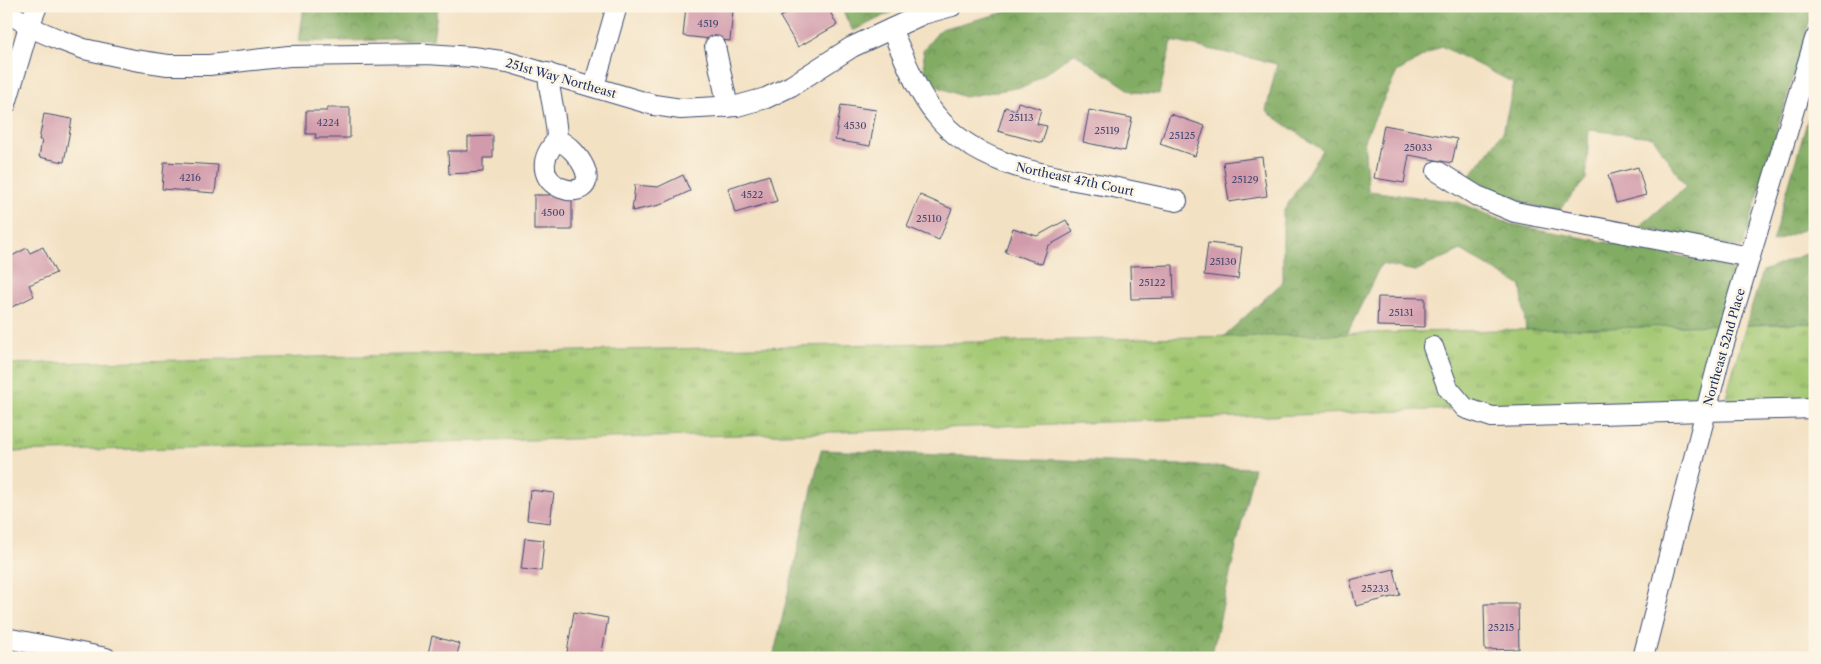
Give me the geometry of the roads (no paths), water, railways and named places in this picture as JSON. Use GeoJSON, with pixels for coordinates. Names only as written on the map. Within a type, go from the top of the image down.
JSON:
{"type":"FeatureCollection","features":[{"type":"Feature","properties":{"kind":"street"},"geometry":{"type":"LineString","coordinates":[[6,104],[29,26],[37,6]]}},
{"type":"Feature","properties":{"kind":"street"},"geometry":{"type":"LineString","coordinates":[[594,86],[617,6]]}},
{"type":"Feature","properties":{"kind":"street","name":"251st Way Northeast"},"geometry":{"type":"LineString","coordinates":[[6,12],[39,31],[84,49],[168,65],[209,65],[289,56],[427,54],[473,57],[508,62],[594,86],[654,106],[681,109],[744,104],[774,94],[791,86],[852,47],[923,14],[952,6]]}},
{"type":"Feature","properties":{"kind":"street","name":"Northeast 47th Court"},"geometry":{"type":"LineString","coordinates":[[891,29],[922,94],[935,114],[958,137],[989,157],[1018,168],[1177,201]]}},
{"type":"Feature","properties":{"kind":"street","name":"Northeast 52nd Place"},"geometry":{"type":"LineString","coordinates":[[1643,658],[1719,360],[1815,39]]}},
{"type":"Feature","properties":{"kind":"street"},"geometry":{"type":"LineString","coordinates":[[716,46],[728,106]]}},
{"type":"Feature","properties":{"kind":"street"},"geometry":{"type":"LineString","coordinates":[[548,73],[549,90],[557,122],[557,140]]}},
{"type":"Feature","properties":{"kind":"street"},"geometry":{"type":"LineString","coordinates":[[1436,171],[1477,196],[1515,212],[1750,257]]}},
{"type":"Feature","properties":{"kind":"street"},"geometry":{"type":"LineString","coordinates":[[1434,347],[1448,388],[1465,408],[1492,417],[1815,408]]}},
{"type":"Feature","properties":{"kind":"street"},"geometry":{"type":"LineString","coordinates":[[6,638],[106,658]]}}]}
